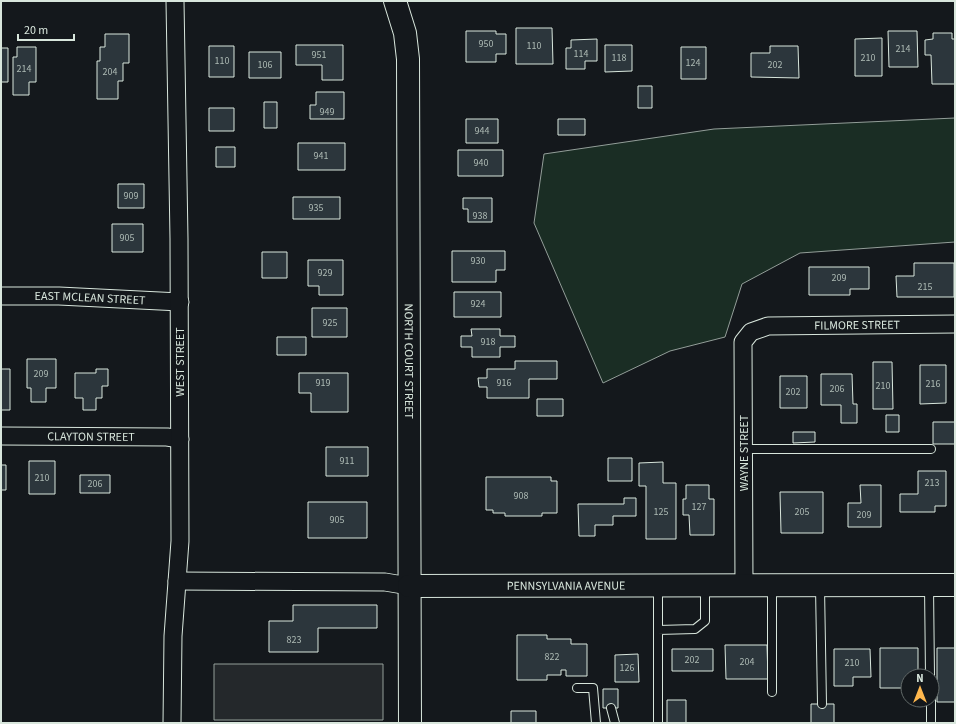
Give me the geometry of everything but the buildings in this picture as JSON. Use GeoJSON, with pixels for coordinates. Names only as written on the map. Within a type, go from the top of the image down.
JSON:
{"type":"FeatureCollection","features":[{"type":"Feature","properties":{"kind":"main road","name":"NORTH COURT STREET"},"geometry":{"type":"LineString","coordinates":[[395,1],[405,33],[408,59],[410,723]]}},
{"type":"Feature","properties":{"kind":"main road","name":"PENNSYLVANIA AVENUE"},"geometry":{"type":"LineString","coordinates":[[409,586],[955,585]]}},
{"type":"Feature","properties":{"kind":"street","name":"WEST STREET"},"geometry":{"type":"LineString","coordinates":[[172,723],[172,636],[180,541],[180,302],[175,1]]}},
{"type":"Feature","properties":{"kind":"street","name":"EAST MCLEAN STREET"},"geometry":{"type":"LineString","coordinates":[[1,296],[59,296],[180,302]]}},
{"type":"Feature","properties":{"kind":"street","name":"FILMORE STREET"},"geometry":{"type":"LineString","coordinates":[[760,329],[768,326],[955,324]]}},
{"type":"Feature","properties":{"kind":"street","name":"WAYNE STREET"},"geometry":{"type":"LineString","coordinates":[[744,586],[744,342],[751,332],[760,329]]}},
{"type":"Feature","properties":{"kind":"street","name":"CLAYTON STREET"},"geometry":{"type":"LineString","coordinates":[[1,436],[167,437],[180,439]]}},
{"type":"Feature","properties":{"kind":"street","name":"PENNSYLVANIA AVENUE"},"geometry":{"type":"LineString","coordinates":[[177,581],[385,582],[409,586]]}},
{"type":"Feature","properties":{"kind":"lane"},"geometry":{"type":"LineString","coordinates":[[744,448],[931,448]]}},
{"type":"Feature","properties":{"kind":"lane"},"geometry":{"type":"LineString","coordinates":[[929,585],[930,668]]}},
{"type":"Feature","properties":{"kind":"lane"},"geometry":{"type":"LineString","coordinates":[[658,586],[658,723]]}},
{"type":"Feature","properties":{"kind":"lane"},"geometry":{"type":"LineString","coordinates":[[658,630],[695,629],[705,621],[705,586]]}},
{"type":"Feature","properties":{"kind":"lane"},"geometry":{"type":"LineString","coordinates":[[772,586],[772,692]]}},
{"type":"Feature","properties":{"kind":"lane"},"geometry":{"type":"LineString","coordinates":[[820,586],[822,704]]}},
{"type":"Feature","properties":{"kind":"lane"},"geometry":{"type":"LineString","coordinates":[[577,688],[593,688],[596,723]]}},
{"type":"Feature","properties":{"kind":"lane"},"geometry":{"type":"LineString","coordinates":[[611,708],[615,723]]}},
{"type":"Feature","properties":{"kind":"lane"},"geometry":{"type":"LineString","coordinates":[[931,708],[931,723]]}},
{"type":"Feature","properties":{"kind":"green space"},"geometry":{"type":"Polygon","coordinates":[[[955,118],[955,242],[800,253],[742,284],[725,337],[670,351],[603,383],[534,223],[544,154],[714,129],[955,118]]]}},
{"type":"Feature","properties":{"kind":"shaded area"},"geometry":{"type":"Polygon","coordinates":[[[214,664],[383,664],[383,720],[214,720],[214,664]]]}}]}
